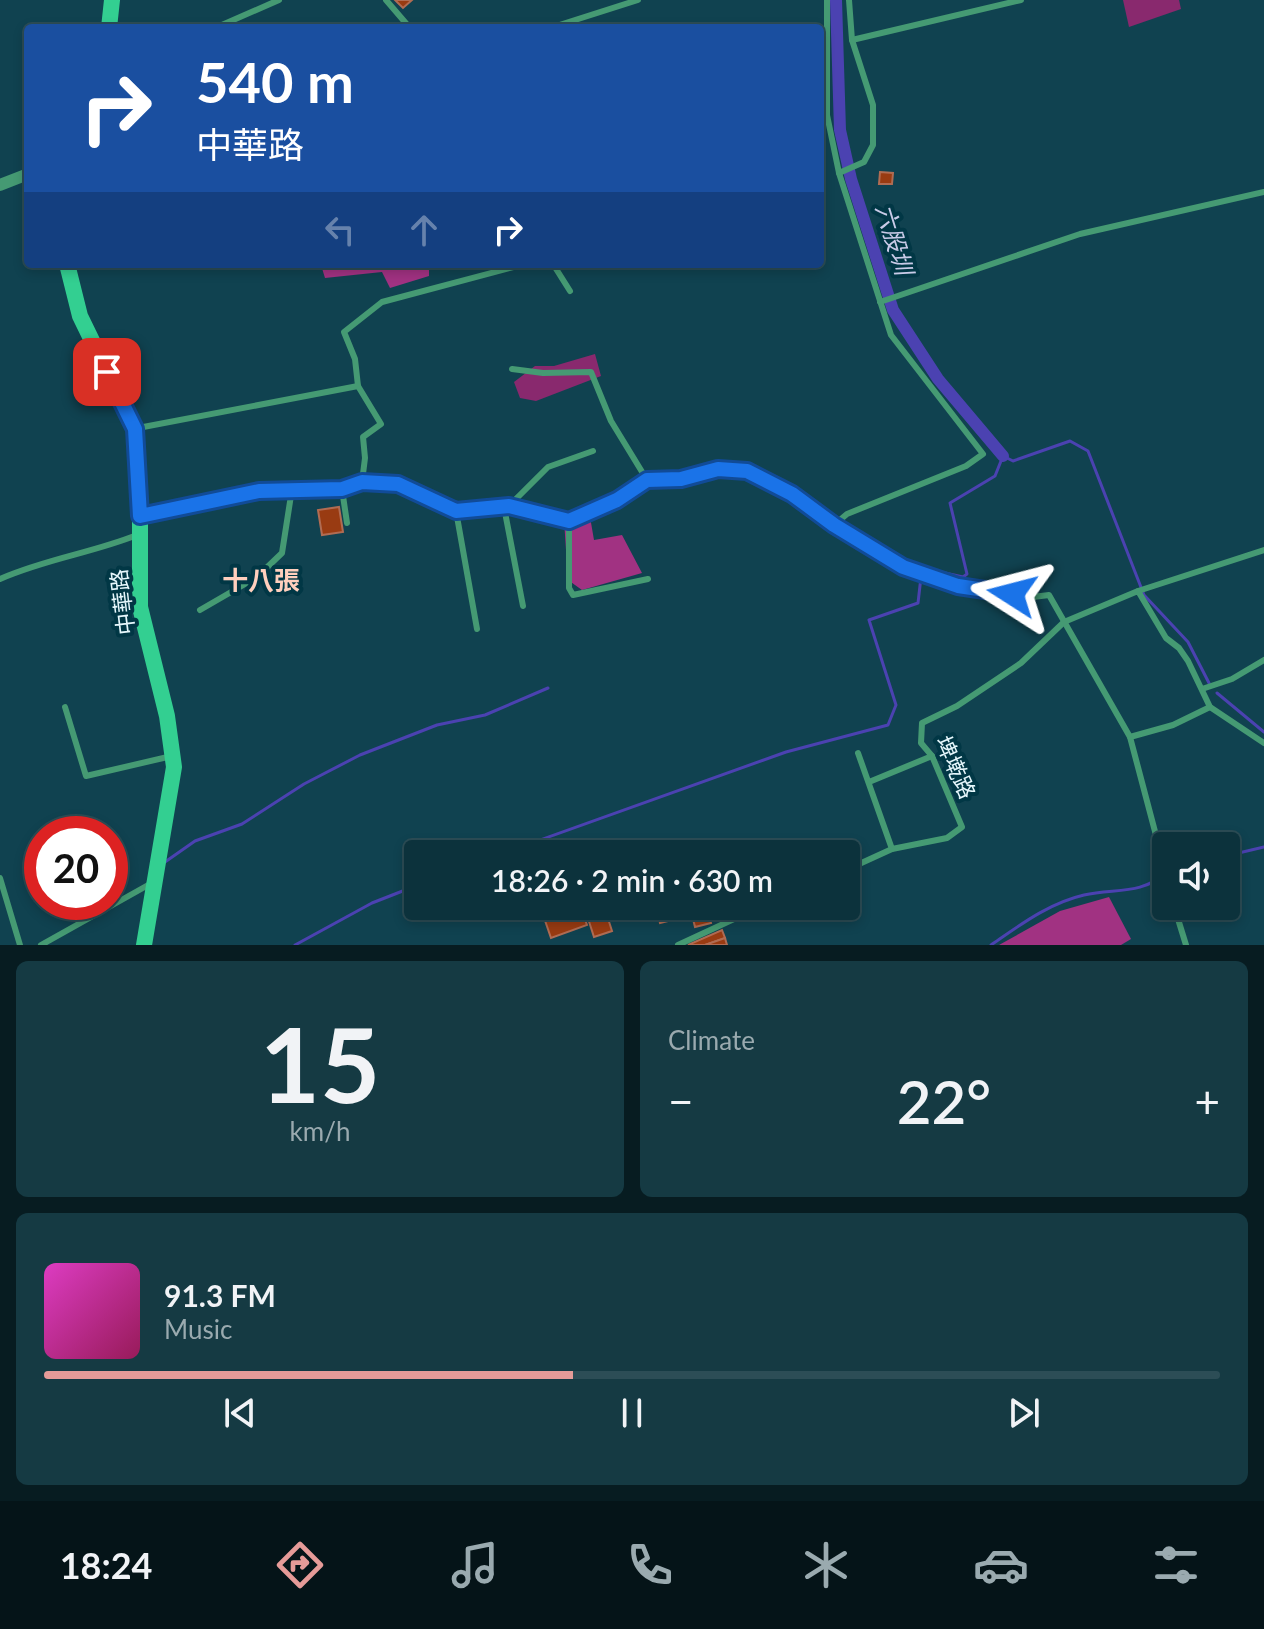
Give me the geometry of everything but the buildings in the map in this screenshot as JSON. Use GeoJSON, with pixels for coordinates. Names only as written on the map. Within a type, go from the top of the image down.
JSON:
{"type":"FeatureCollection","features":[{"type":"Feature","properties":{"kind":"street"},"geometry":{"type":"LineString","coordinates":[[109,24],[112,0]]}},
{"type":"Feature","properties":{"kind":"street"},"geometry":{"type":"LineString","coordinates":[[0,185],[24,176]]}},
{"type":"Feature","properties":{"kind":"street","name":"中華路"},"geometry":{"type":"LineString","coordinates":[[68,268],[80,316],[135,429],[140,516],[140,607],[167,716],[172,755],[169,807],[144,945]]}},
{"type":"Feature","properties":{"kind":"lane"},"geometry":{"type":"LineString","coordinates":[[224,24],[279,0]]}},
{"type":"Feature","properties":{"kind":"lane"},"geometry":{"type":"LineString","coordinates":[[386,0],[407,24]]}},
{"type":"Feature","properties":{"kind":"lane"},"geometry":{"type":"LineString","coordinates":[[559,24],[638,0]]}},
{"type":"Feature","properties":{"kind":"lane"},"geometry":{"type":"LineString","coordinates":[[827,0],[827,115],[891,335],[983,454],[966,466],[847,514],[834,525]]}},
{"type":"Feature","properties":{"kind":"lane"},"geometry":{"type":"LineString","coordinates":[[842,172],[864,162],[873,145],[873,105],[852,40],[849,0]]}},
{"type":"Feature","properties":{"kind":"lane"},"geometry":{"type":"LineString","coordinates":[[852,40],[1021,0]]}},
{"type":"Feature","properties":{"kind":"lane"},"geometry":{"type":"LineString","coordinates":[[568,20],[570,24]]}},
{"type":"Feature","properties":{"kind":"lane"},"geometry":{"type":"LineString","coordinates":[[883,300],[1080,234],[1264,192]]}},
{"type":"Feature","properties":{"kind":"lane"},"geometry":{"type":"LineString","coordinates":[[362,482],[363,437],[381,424],[358,386],[355,359],[344,332],[382,302],[510,268]]}},
{"type":"Feature","properties":{"kind":"lane"},"geometry":{"type":"LineString","coordinates":[[556,268],[570,291]]}},
{"type":"Feature","properties":{"kind":"lane"},"geometry":{"type":"LineString","coordinates":[[512,369],[543,373],[591,372],[611,421],[647,480]]}},
{"type":"Feature","properties":{"kind":"lane"},"geometry":{"type":"LineString","coordinates":[[135,429],[358,386]]}},
{"type":"Feature","properties":{"kind":"lane"},"geometry":{"type":"LineString","coordinates":[[507,507],[548,467],[593,451]]}},
{"type":"Feature","properties":{"kind":"lane"},"geometry":{"type":"LineString","coordinates":[[140,516],[259,491],[342,489],[362,482],[398,484],[456,511],[507,507],[569,521],[617,500],[647,480],[681,479],[718,469],[747,471],[792,494],[834,525],[928,578],[958,586],[1033,597],[1049,595],[1130,737],[1155,832]]}},
{"type":"Feature","properties":{"kind":"lane"},"geometry":{"type":"LineString","coordinates":[[200,610],[257,577],[282,553],[292,489]]}},
{"type":"Feature","properties":{"kind":"lane"},"geometry":{"type":"LineString","coordinates":[[342,489],[347,523]]}},
{"type":"Feature","properties":{"kind":"lane"},"geometry":{"type":"LineString","coordinates":[[507,507],[523,606]]}},
{"type":"Feature","properties":{"kind":"lane"},"geometry":{"type":"LineString","coordinates":[[456,511],[477,629]]}},
{"type":"Feature","properties":{"kind":"lane"},"geometry":{"type":"LineString","coordinates":[[569,521],[569,588],[573,595],[648,579]]}},
{"type":"Feature","properties":{"kind":"lane"},"geometry":{"type":"LineString","coordinates":[[0,579],[37,563],[101,549],[138,535]]}},
{"type":"Feature","properties":{"kind":"lane","name":"埤墘路"},"geometry":{"type":"LineString","coordinates":[[860,864],[892,849],[947,838],[962,827],[932,756],[921,743],[922,723],[957,706],[1021,663],[1064,622],[1138,591],[1264,550]]}},
{"type":"Feature","properties":{"kind":"lane"},"geometry":{"type":"LineString","coordinates":[[1138,591],[1166,638],[1188,661],[1210,707],[1264,743]]}},
{"type":"Feature","properties":{"kind":"lane"},"geometry":{"type":"LineString","coordinates":[[1202,689],[1232,679],[1264,660]]}},
{"type":"Feature","properties":{"kind":"lane"},"geometry":{"type":"LineString","coordinates":[[65,707],[86,776],[172,755]]}},
{"type":"Feature","properties":{"kind":"lane"},"geometry":{"type":"LineString","coordinates":[[1130,737],[1173,725],[1210,707]]}},
{"type":"Feature","properties":{"kind":"lane"},"geometry":{"type":"LineString","coordinates":[[858,753],[892,849]]}},
{"type":"Feature","properties":{"kind":"lane"},"geometry":{"type":"LineString","coordinates":[[869,782],[932,756]]}},
{"type":"Feature","properties":{"kind":"lane"},"geometry":{"type":"LineString","coordinates":[[0,878],[20,945]]}},
{"type":"Feature","properties":{"kind":"lane"},"geometry":{"type":"LineString","coordinates":[[128,896],[154,882]]}},
{"type":"Feature","properties":{"kind":"lane"},"geometry":{"type":"LineString","coordinates":[[41,945],[84,920]]}},
{"type":"Feature","properties":{"kind":"lane"},"geometry":{"type":"LineString","coordinates":[[678,945],[732,920]]}},
{"type":"Feature","properties":{"kind":"lane"},"geometry":{"type":"LineString","coordinates":[[1178,920],[1186,945]]}},
{"type":"Feature","properties":{"kind":"shaded area"},"geometry":{"type":"Polygon","coordinates":[[[1123,0],[1179,0],[1181,9],[1129,27],[1123,0]]]}},
{"type":"Feature","properties":{"kind":"shaded area"},"geometry":{"type":"Polygon","coordinates":[[[322,268],[429,268],[429,276],[390,288],[382,272],[325,278],[322,268]]]}},
{"type":"Feature","properties":{"kind":"shaded area"},"geometry":{"type":"Polygon","coordinates":[[[595,354],[601,376],[536,401],[520,398],[514,382],[535,366],[554,366],[595,354]]]}},
{"type":"Feature","properties":{"kind":"shaded area"},"geometry":{"type":"Polygon","coordinates":[[[589,511],[594,540],[622,535],[642,573],[582,590],[568,580],[564,520],[589,511]]]}},
{"type":"Feature","properties":{"kind":"shaded area"},"geometry":{"type":"Polygon","coordinates":[[[1109,897],[1131,939],[1121,945],[999,945],[1060,911],[1109,897]]]}},
{"type":"Feature","properties":{"kind":"waterway","name":"六股圳"},"geometry":{"type":"LineString","coordinates":[[836,0],[840,130],[851,179],[893,310],[938,379],[1003,456]]}},
{"type":"Feature","properties":{"kind":"waterway"},"geometry":{"type":"LineString","coordinates":[[540,840],[786,752],[888,725],[896,705],[869,620],[918,603],[921,577],[936,571],[963,577],[967,574],[950,503],[995,476],[1003,456],[1013,461],[1070,441],[1088,451],[1144,595],[1188,642],[1209,683]]}},
{"type":"Feature","properties":{"kind":"waterway"},"geometry":{"type":"LineString","coordinates":[[165,862],[195,841],[242,824],[304,784],[360,755],[437,725],[485,715],[548,688]]}},
{"type":"Feature","properties":{"kind":"waterway"},"geometry":{"type":"LineString","coordinates":[[1217,693],[1264,732]]}},
{"type":"Feature","properties":{"kind":"waterway"},"geometry":{"type":"LineString","coordinates":[[1240,853],[1264,847]]}},
{"type":"Feature","properties":{"kind":"waterway"},"geometry":{"type":"LineString","coordinates":[[991,945],[1059,903],[1084,895],[1137,888],[1152,882]]}},
{"type":"Feature","properties":{"kind":"waterway"},"geometry":{"type":"LineString","coordinates":[[295,945],[372,903],[404,890]]}},
{"type":"Feature","properties":{"kind":"district","name":"十八張"},"geometry":{"type":"Point","coordinates":[261,580]}},
{"type":"Feature","properties":{"kind":"route"},"geometry":{"type":"LineString","coordinates":[[107,372],[135,429],[140,516],[259,491],[342,489],[362,482],[398,484],[456,511],[509,506],[569,521],[617,500],[647,480],[681,479],[718,469],[747,471],[792,494],[834,525],[903,567],[958,586],[1012,594]]}}]}
